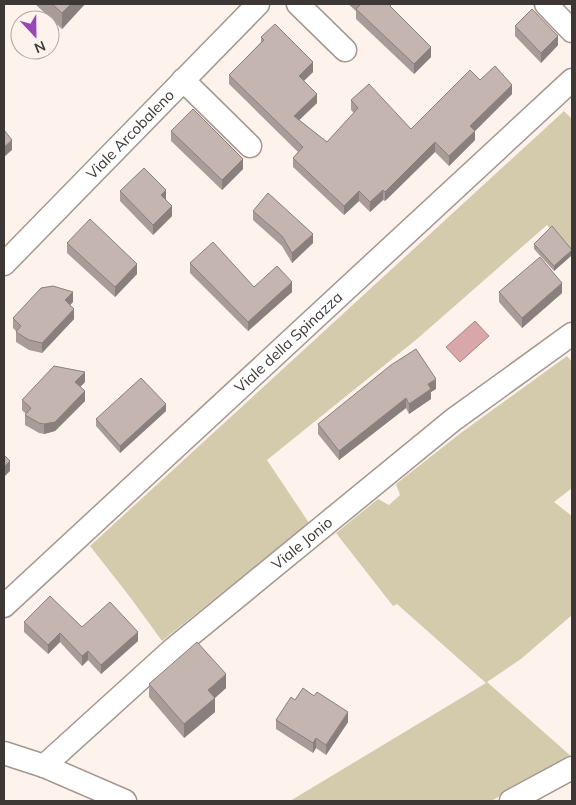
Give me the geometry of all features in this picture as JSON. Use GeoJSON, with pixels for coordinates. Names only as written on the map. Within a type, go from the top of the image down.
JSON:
{"type":"FeatureCollection","features":[{"type":"Feature","properties":{"kind":"street","name":"Viale Arcobaleno"},"geometry":{"type":"LineString","coordinates":[[4,264],[258,4]]}},
{"type":"Feature","properties":{"kind":"street"},"geometry":{"type":"LineString","coordinates":[[298,4],[345,50]]}},
{"type":"Feature","properties":{"kind":"street"},"geometry":{"type":"LineString","coordinates":[[546,4],[572,31]]}},
{"type":"Feature","properties":{"kind":"street"},"geometry":{"type":"LineString","coordinates":[[182,80],[250,146]]}},
{"type":"Feature","properties":{"kind":"street","name":"Viale della Spinazza"},"geometry":{"type":"LineString","coordinates":[[4,606],[572,80]]}},
{"type":"Feature","properties":{"kind":"street","name":"Viale Jonio"},"geometry":{"type":"LineString","coordinates":[[44,766],[172,650],[453,420],[572,334]]}},
{"type":"Feature","properties":{"kind":"street"},"geometry":{"type":"LineString","coordinates":[[4,753],[44,766],[125,801]]}},
{"type":"Feature","properties":{"kind":"street"},"geometry":{"type":"LineString","coordinates":[[511,801],[572,768]]}},
{"type":"Feature","properties":{"kind":"shaded area"},"geometry":{"type":"Polygon","coordinates":[[[564,111],[572,119],[572,256],[547,225],[417,339],[267,460],[309,523],[162,641],[90,546],[564,111]]]}},
{"type":"Feature","properties":{"kind":"shaded area"},"geometry":{"type":"Polygon","coordinates":[[[475,321],[489,336],[460,362],[446,347],[475,321]]]}},
{"type":"Feature","properties":{"kind":"shaded area"},"geometry":{"type":"Polygon","coordinates":[[[567,356],[572,362],[572,488],[554,502],[572,516],[572,615],[521,659],[487,682],[572,757],[491,801],[290,801],[486,683],[397,604],[393,606],[336,533],[378,499],[389,505],[400,495],[396,484],[462,432],[567,356]]]}},
{"type":"Feature","properties":{"kind":"building"},"geometry":{"type":"Polygon","coordinates":[[[52,4],[71,4],[62,13],[52,4]]]}},
{"type":"Feature","properties":{"kind":"building"},"geometry":{"type":"Polygon","coordinates":[[[358,4],[391,4],[390,6],[431,47],[414,64],[356,9],[360,5],[358,4]]]}},
{"type":"Feature","properties":{"kind":"building"},"geometry":{"type":"Polygon","coordinates":[[[532,9],[558,36],[541,53],[515,26],[532,9]]]}},
{"type":"Feature","properties":{"kind":"building"},"geometry":{"type":"Polygon","coordinates":[[[275,24],[313,62],[299,76],[317,94],[294,116],[327,142],[358,108],[351,100],[369,84],[411,129],[470,70],[480,80],[495,66],[512,85],[470,126],[475,131],[449,156],[435,142],[385,192],[383,190],[370,202],[359,191],[344,206],[293,158],[303,147],[229,75],[264,40],[261,37],[275,24]]]}},
{"type":"Feature","properties":{"kind":"building"},"geometry":{"type":"Polygon","coordinates":[[[193,109],[243,159],[222,180],[171,131],[193,109]]]}},
{"type":"Feature","properties":{"kind":"building"},"geometry":{"type":"Polygon","coordinates":[[[4,130],[12,140],[4,147],[4,130]]]}},
{"type":"Feature","properties":{"kind":"building"},"geometry":{"type":"Polygon","coordinates":[[[144,168],[166,190],[161,195],[172,206],[153,225],[120,191],[144,168]]]}},
{"type":"Feature","properties":{"kind":"building"},"geometry":{"type":"Polygon","coordinates":[[[268,193],[313,234],[292,253],[282,236],[253,211],[268,193]]]}},
{"type":"Feature","properties":{"kind":"building"},"geometry":{"type":"Polygon","coordinates":[[[90,219],[137,264],[115,287],[67,243],[90,219]]]}},
{"type":"Feature","properties":{"kind":"building"},"geometry":{"type":"Polygon","coordinates":[[[552,226],[572,250],[554,266],[534,244],[552,226]]]}},
{"type":"Feature","properties":{"kind":"building"},"geometry":{"type":"Polygon","coordinates":[[[213,242],[254,287],[277,266],[292,282],[248,322],[190,263],[213,242]]]}},
{"type":"Feature","properties":{"kind":"building"},"geometry":{"type":"Polygon","coordinates":[[[540,257],[562,283],[522,318],[499,292],[540,257]]]}},
{"type":"Feature","properties":{"kind":"building"},"geometry":{"type":"Polygon","coordinates":[[[53,286],[73,292],[65,300],[74,309],[42,343],[29,340],[16,332],[21,326],[13,318],[41,288],[53,286]]]}},
{"type":"Feature","properties":{"kind":"building"},"geometry":{"type":"Polygon","coordinates":[[[416,349],[436,379],[428,384],[431,389],[409,404],[406,398],[339,451],[318,424],[391,365],[416,349]]]}},
{"type":"Feature","properties":{"kind":"building"},"geometry":{"type":"Polygon","coordinates":[[[54,366],[85,372],[75,382],[85,391],[55,422],[39,423],[25,415],[31,408],[22,400],[54,366]]]}},
{"type":"Feature","properties":{"kind":"building"},"geometry":{"type":"Polygon","coordinates":[[[141,378],[166,404],[120,446],[96,419],[141,378]]]}},
{"type":"Feature","properties":{"kind":"building"},"geometry":{"type":"Polygon","coordinates":[[[4,455],[10,461],[4,467],[4,455]]]}},
{"type":"Feature","properties":{"kind":"building"},"geometry":{"type":"Polygon","coordinates":[[[50,596],[82,627],[110,602],[138,632],[101,665],[88,651],[82,656],[60,633],[48,645],[24,622],[50,596]]]}},
{"type":"Feature","properties":{"kind":"building"},"geometry":{"type":"Polygon","coordinates":[[[197,642],[226,674],[208,690],[215,698],[184,724],[149,684],[197,642]]]}},
{"type":"Feature","properties":{"kind":"building"},"geometry":{"type":"Polygon","coordinates":[[[303,688],[314,696],[317,692],[348,712],[326,745],[316,738],[313,743],[276,720],[291,697],[295,700],[303,688]]]}}]}
